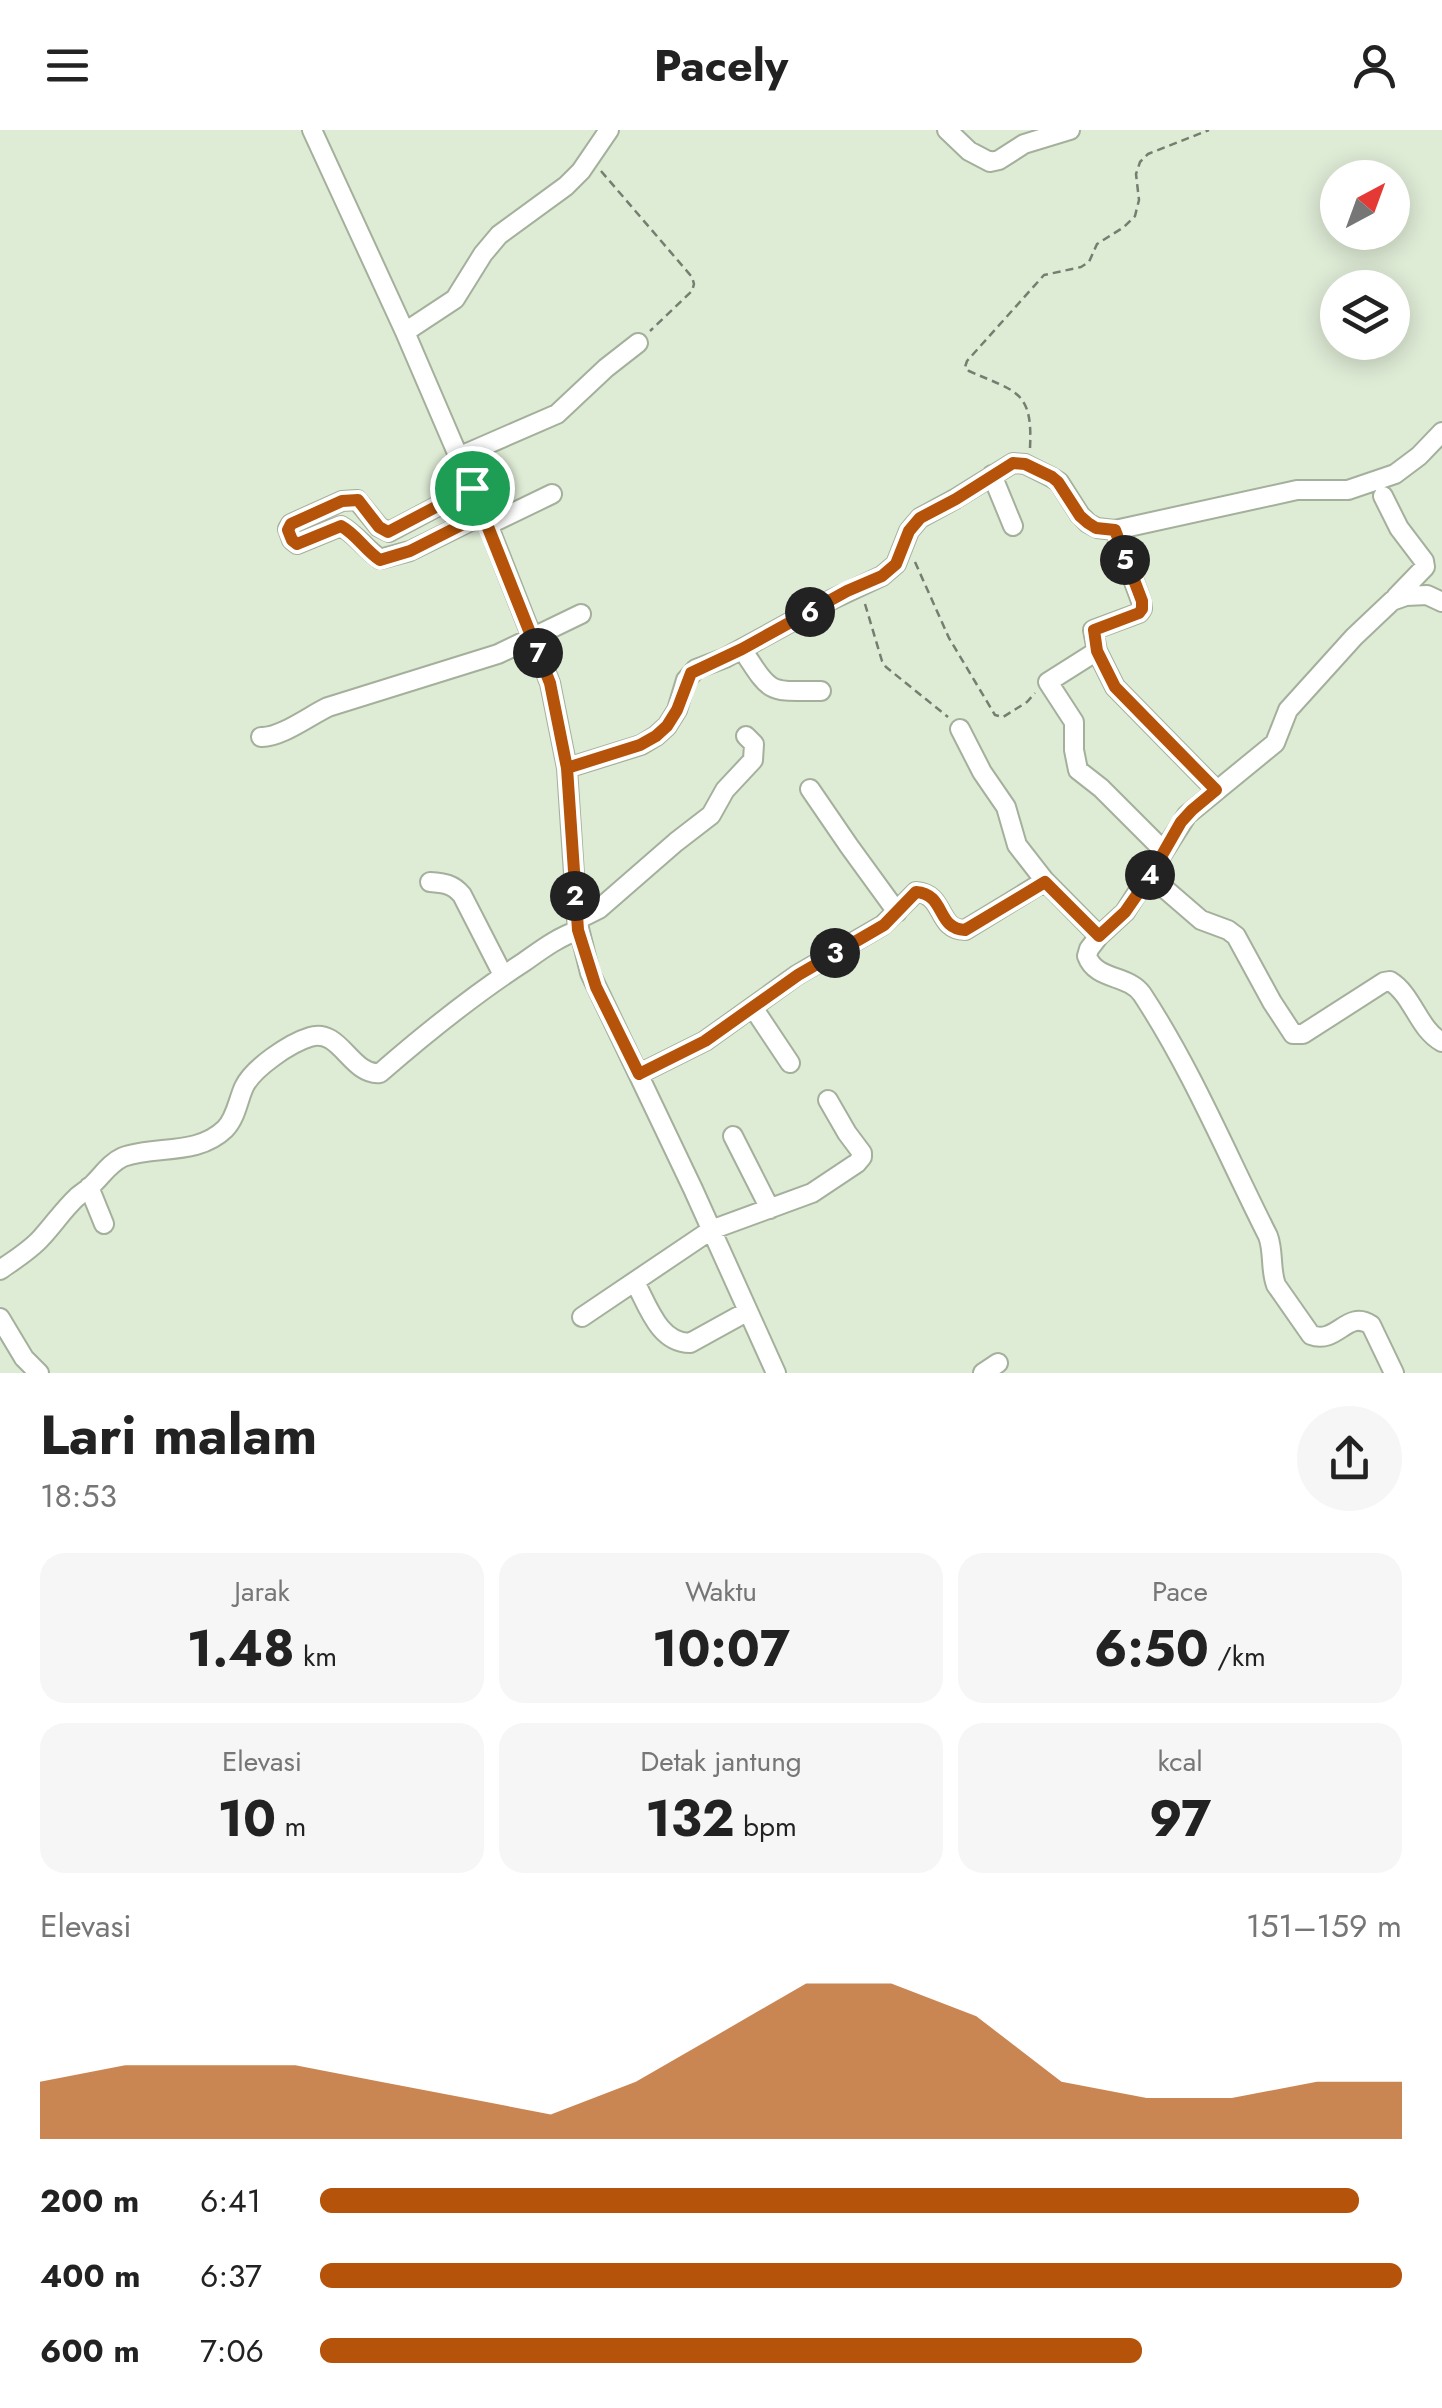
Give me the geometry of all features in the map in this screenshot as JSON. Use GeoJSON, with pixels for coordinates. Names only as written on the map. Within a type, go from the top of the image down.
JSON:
{"type":"FeatureCollection","features":[{"type":"Feature","properties":{"kind":"street"},"geometry":{"type":"LineString","coordinates":[[312,130],[486,520],[550,683],[567,768],[578,925],[596,987],[776,1373]]}},
{"type":"Feature","properties":{"kind":"street"},"geometry":{"type":"LineString","coordinates":[[405,332],[452,302],[482,254],[499,235],[566,186],[609,130]]}},
{"type":"Feature","properties":{"kind":"street"},"geometry":{"type":"LineString","coordinates":[[947,130],[969,151],[990,162],[1024,144],[1070,130]]}},
{"type":"Feature","properties":{"kind":"street"},"geometry":{"type":"LineString","coordinates":[[458,457],[557,414],[638,343]]}},
{"type":"Feature","properties":{"kind":"street"},"geometry":{"type":"LineString","coordinates":[[567,768],[640,745],[656,736],[677,710],[691,673],[890,570],[920,518],[1013,463],[1025,464],[1058,482],[1088,523],[1115,530],[1297,490],[1348,490],[1395,474],[1442,432]]}},
{"type":"Feature","properties":{"kind":"street"},"geometry":{"type":"LineString","coordinates":[[992,476],[1013,526]]}},
{"type":"Feature","properties":{"kind":"street"},"geometry":{"type":"LineString","coordinates":[[472,488],[388,532],[379,527],[358,500],[342,501],[291,524],[288,530],[297,544],[341,526],[354,533],[366,550],[380,560],[552,494]]}},
{"type":"Feature","properties":{"kind":"street"},"geometry":{"type":"LineString","coordinates":[[1383,496],[1393,519],[1424,560],[1421,574],[1354,636],[1288,710],[1275,742],[1187,815],[1125,912],[1090,948],[1087,960],[1110,978],[1135,986],[1190,1076],[1268,1236],[1276,1285],[1312,1335],[1326,1338],[1359,1319],[1365,1320],[1394,1373]]}},
{"type":"Feature","properties":{"kind":"street"},"geometry":{"type":"LineString","coordinates":[[327,508],[336,528]]}},
{"type":"Feature","properties":{"kind":"street"},"geometry":{"type":"LineString","coordinates":[[1115,530],[1142,609],[1094,630],[1097,651],[1115,687],[1216,790]]}},
{"type":"Feature","properties":{"kind":"street"},"geometry":{"type":"LineString","coordinates":[[1392,600],[1426,595],[1442,602]]}},
{"type":"Feature","properties":{"kind":"street"},"geometry":{"type":"LineString","coordinates":[[261,737],[274,737],[328,707],[485,658],[581,614]]}},
{"type":"Feature","properties":{"kind":"street"},"geometry":{"type":"LineString","coordinates":[[742,649],[770,688],[822,692]]}},
{"type":"Feature","properties":{"kind":"street"},"geometry":{"type":"LineString","coordinates":[[1097,651],[1048,682],[1074,722],[1078,770],[1164,851]]}},
{"type":"Feature","properties":{"kind":"street"},"geometry":{"type":"LineString","coordinates":[[960,728],[982,772],[1006,807],[1018,845],[1045,882],[1099,936]]}},
{"type":"Feature","properties":{"kind":"street"},"geometry":{"type":"LineString","coordinates":[[0,1270],[39,1241],[64,1210],[113,1163],[126,1156],[198,1144],[226,1128],[256,1070],[309,1037],[324,1036],[362,1070],[380,1073],[503,975],[599,909],[711,814],[725,790],[752,760],[754,744],[746,736]]}},
{"type":"Feature","properties":{"kind":"street"},"geometry":{"type":"LineString","coordinates":[[810,788],[897,912]]}},
{"type":"Feature","properties":{"kind":"street"},"geometry":{"type":"LineString","coordinates":[[1150,876],[1200,920],[1236,936],[1293,1034],[1303,1034],[1390,981],[1400,988],[1431,1035],[1442,1042]]}},
{"type":"Feature","properties":{"kind":"street"},"geometry":{"type":"LineString","coordinates":[[430,882],[448,884],[462,894],[503,975]]}},
{"type":"Feature","properties":{"kind":"street"},"geometry":{"type":"LineString","coordinates":[[639,1074],[705,1041],[798,975],[884,925],[910,895],[922,892],[933,898],[950,926],[965,930],[1045,882]]}},
{"type":"Feature","properties":{"kind":"street"},"geometry":{"type":"LineString","coordinates":[[754,1008],[790,1063]]}},
{"type":"Feature","properties":{"kind":"street"},"geometry":{"type":"LineString","coordinates":[[582,1316],[711,1230],[822,1188],[861,1160],[862,1154],[828,1100]]}},
{"type":"Feature","properties":{"kind":"street"},"geometry":{"type":"LineString","coordinates":[[732,1136],[770,1209]]}},
{"type":"Feature","properties":{"kind":"street"},"geometry":{"type":"LineString","coordinates":[[89,1187],[104,1224]]}},
{"type":"Feature","properties":{"kind":"street"},"geometry":{"type":"LineString","coordinates":[[636,1282],[658,1324],[679,1343],[690,1343],[748,1312]]}},
{"type":"Feature","properties":{"kind":"street"},"geometry":{"type":"LineString","coordinates":[[0,1318],[24,1358],[39,1373]]}},
{"type":"Feature","properties":{"kind":"path"},"geometry":{"type":"LineString","coordinates":[[1025,464],[1030,438],[1025,400],[1017,392],[969,371],[967,361],[1044,275],[1089,262],[1097,244],[1135,216],[1139,200],[1136,174],[1148,154],[1209,130]]}},
{"type":"Feature","properties":{"kind":"path"},"geometry":{"type":"LineString","coordinates":[[590,158],[694,284],[692,291],[638,343]]}},
{"type":"Feature","properties":{"kind":"path"},"geometry":{"type":"LineString","coordinates":[[905,540],[950,638],[995,716],[1003,717],[1027,702],[1048,682]]}},
{"type":"Feature","properties":{"kind":"path"},"geometry":{"type":"LineString","coordinates":[[860,586],[886,667],[960,728]]}},
{"type":"Feature","properties":{"kind":"route"},"geometry":{"type":"LineString","coordinates":[[472,488],[388,532],[379,527],[358,500],[342,501],[291,524],[288,530],[297,544],[341,526],[354,533],[366,550],[380,560],[410,551],[483,514],[488,526],[550,683],[557,708],[567,768],[578,930],[590,973],[639,1074],[705,1041],[798,975],[884,925],[916,892],[928,893],[950,926],[965,930],[1045,882],[1099,936],[1125,912],[1181,822],[1216,790],[1115,687],[1097,651],[1092,632],[1096,628],[1142,609],[1115,530],[1102,530],[1088,523],[1058,482],[1025,464],[1013,463],[920,518],[909,531],[896,564],[882,576],[725,658],[696,669],[686,680],[677,710],[656,736],[640,745],[567,768],[550,683],[532,637],[488,526],[472,488]]}}]}
